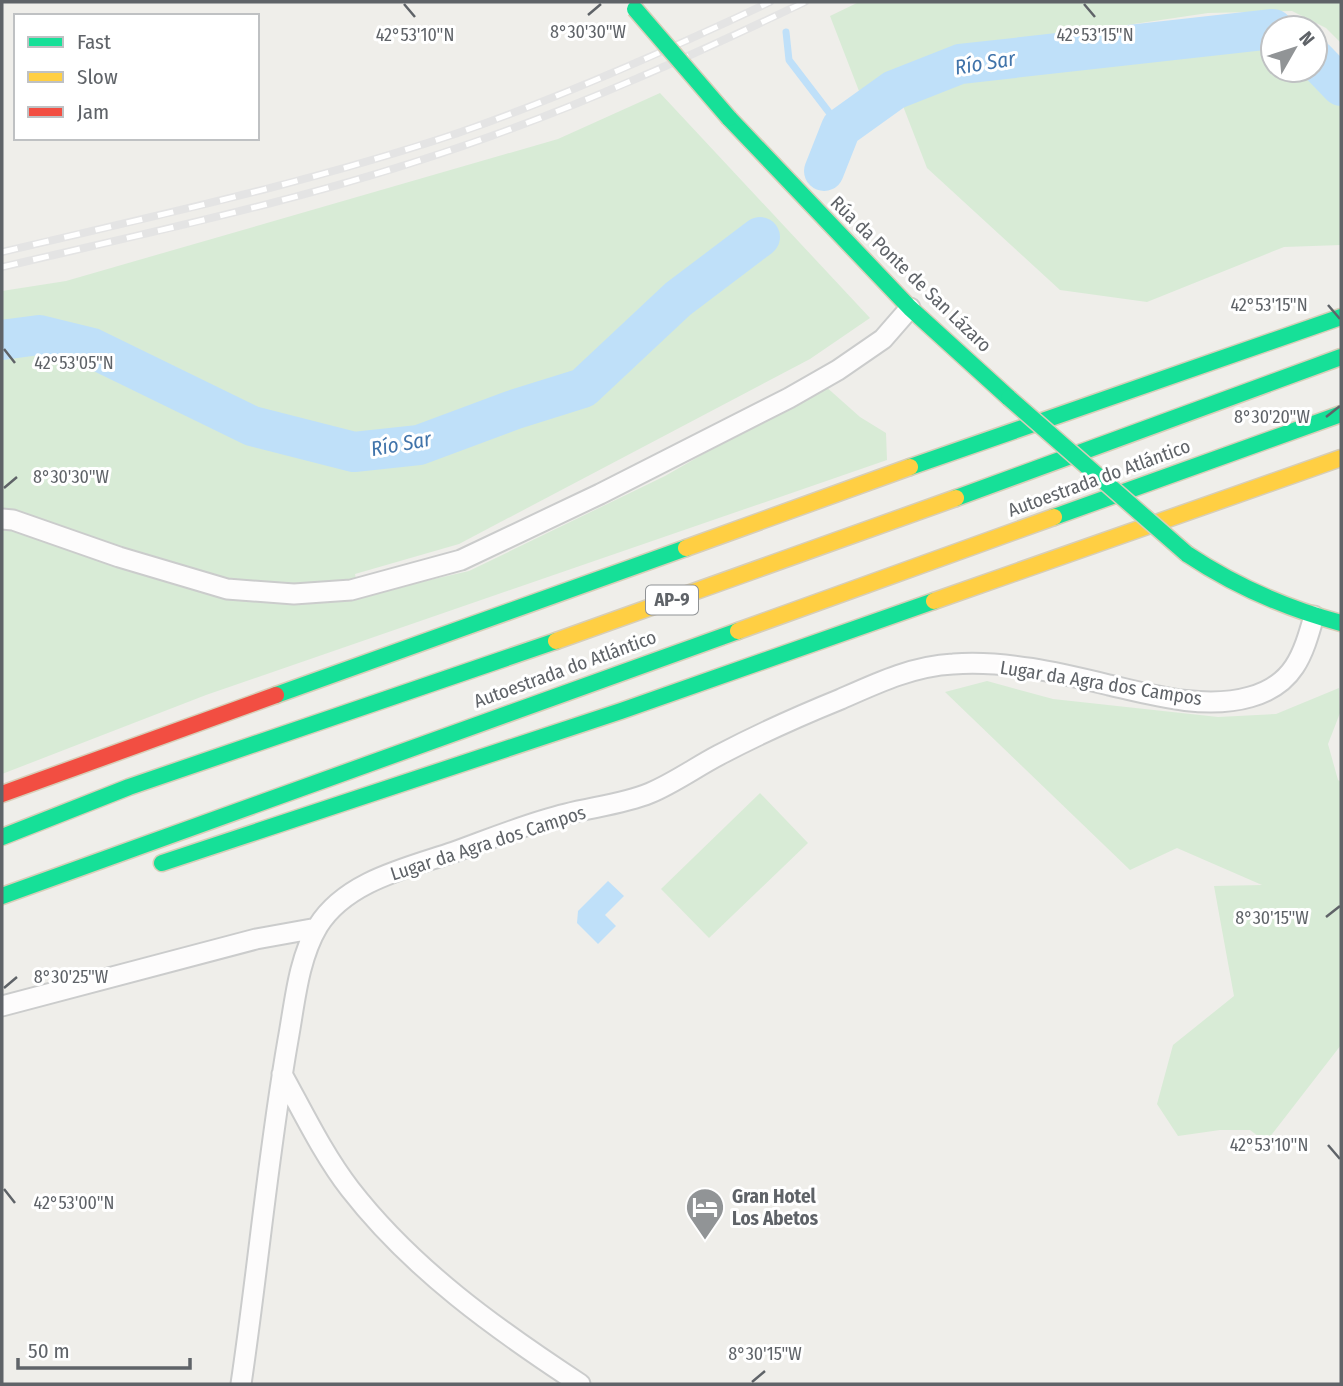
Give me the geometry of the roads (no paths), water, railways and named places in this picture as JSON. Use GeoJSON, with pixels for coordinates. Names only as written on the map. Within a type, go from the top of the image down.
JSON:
{"type":"FeatureCollection","features":[{"type":"Feature","properties":{"kind":"main road","name":"Rúa da Ponte de San Lázaro"},"geometry":{"type":"LineString","coordinates":[[632,6],[729,118],[910,309],[1187,554],[1213,573],[1252,593],[1341,623]]}},
{"type":"Feature","properties":{"kind":"main road"},"geometry":{"type":"LineString","coordinates":[[2,794],[999,435],[1341,317]]}},
{"type":"Feature","properties":{"kind":"main road","name":"Autoestrada do Atlántico"},"geometry":{"type":"LineString","coordinates":[[2,837],[129,787],[350,713],[845,539],[1341,358]]}},
{"type":"Feature","properties":{"kind":"main road","name":"Autoestrada do Atlántico"},"geometry":{"type":"LineString","coordinates":[[2,896],[1341,414]]}},
{"type":"Feature","properties":{"kind":"main road"},"geometry":{"type":"LineString","coordinates":[[143,869],[634,706],[1341,458]]}},
{"type":"Feature","properties":{"kind":"main road"},"geometry":{"type":"LineString","coordinates":[[50,880],[90,881]]}},
{"type":"Feature","properties":{"kind":"street"},"geometry":{"type":"LineString","coordinates":[[2,519],[13,520],[119,557],[227,589],[294,594],[351,590],[461,560],[600,494],[789,398],[838,370],[883,339],[910,309]]}},
{"type":"Feature","properties":{"kind":"street","name":"Lugar da Agra dos Campos"},"geometry":{"type":"LineString","coordinates":[[241,1384],[282,1074],[301,967],[317,928],[333,906],[389,874],[563,814],[649,793],[768,730],[915,670],[957,663],[1019,667],[1157,696],[1204,701],[1248,698],[1264,692],[1298,664],[1314,616]]}},
{"type":"Feature","properties":{"kind":"street"},"geometry":{"type":"LineString","coordinates":[[2,1006],[256,939],[317,928]]}},
{"type":"Feature","properties":{"kind":"street"},"geometry":{"type":"LineString","coordinates":[[282,1074],[349,1188],[395,1240],[471,1309],[580,1384]]}},
{"type":"Feature","properties":{"kind":"water"},"geometry":{"type":"Polygon","coordinates":[[[608,881],[624,896],[605,915],[616,926],[598,944],[577,923],[578,911],[608,881]]]}},
{"type":"Feature","properties":{"kind":"waterway","name":"Río Sar"},"geometry":{"type":"LineString","coordinates":[[824,171],[841,128],[894,90],[960,64],[1259,31]]}},
{"type":"Feature","properties":{"kind":"waterway"},"geometry":{"type":"LineString","coordinates":[[786,32],[789,60],[841,128]]}},
{"type":"Feature","properties":{"kind":"waterway","name":"Río Sar"},"geometry":{"type":"LineString","coordinates":[[1329,74],[1341,86]]}},
{"type":"Feature","properties":{"kind":"waterway","name":"Río Sar"},"geometry":{"type":"LineString","coordinates":[[2,340],[39,335],[92,348],[252,426],[354,452],[419,445],[513,410],[583,388],[678,299],[760,237]]}},
{"type":"Feature","properties":{"kind":"railway"},"geometry":{"type":"LineString","coordinates":[[2,252],[288,183],[458,133],[616,72],[770,2]]}},
{"type":"Feature","properties":{"kind":"railway"},"geometry":{"type":"LineString","coordinates":[[2,267],[292,198],[406,165],[550,114],[636,79],[805,2]]}},
{"type":"Feature","properties":{"kind":"place","name":"Gran Hotel Los Abetos"},"geometry":{"type":"Point","coordinates":[705,1241]}}]}
